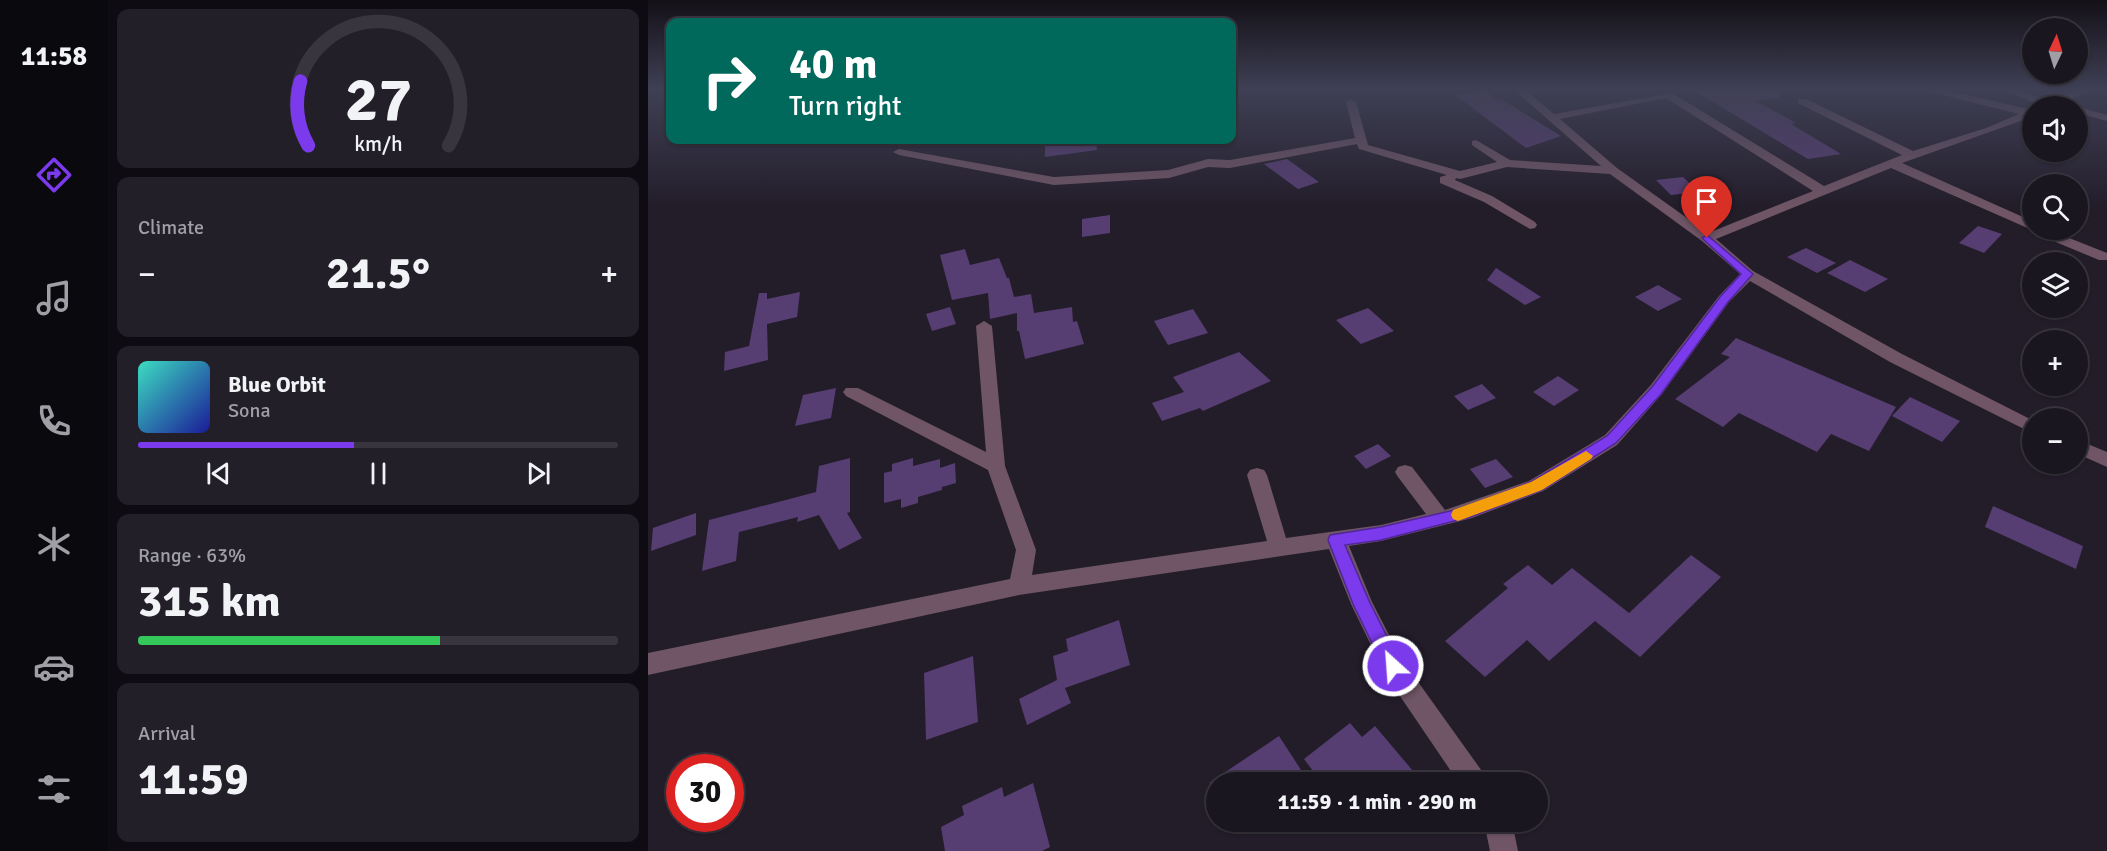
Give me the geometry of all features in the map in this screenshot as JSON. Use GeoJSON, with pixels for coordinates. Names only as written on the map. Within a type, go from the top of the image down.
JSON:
{"type":"FeatureCollection","features":[{"type":"Feature","properties":{"kind":"street"},"geometry":{"type":"LineString","coordinates":[[1357,128],[1363,147],[1460,175]]}},
{"type":"Feature","properties":{"kind":"street"},"geometry":{"type":"LineString","coordinates":[[1562,128],[1613,171],[1707,238],[1748,274],[1896,358],[2022,422]]}},
{"type":"Feature","properties":{"kind":"street"},"geometry":{"type":"LineString","coordinates":[[1721,128],[1821,190]]}},
{"type":"Feature","properties":{"kind":"street"},"geometry":{"type":"LineString","coordinates":[[1857,128],[1912,154]]}},
{"type":"Feature","properties":{"kind":"street"},"geometry":{"type":"LineString","coordinates":[[1707,238],[1912,154],[1996,128]]}},
{"type":"Feature","properties":{"kind":"street"},"geometry":{"type":"LineString","coordinates":[[899,152],[1054,181],[1092,181],[1169,174],[1208,163],[1230,164],[1360,140]]}},
{"type":"Feature","properties":{"kind":"street"},"geometry":{"type":"LineString","coordinates":[[1476,142],[1507,164]]}},
{"type":"Feature","properties":{"kind":"street"},"geometry":{"type":"LineString","coordinates":[[1891,163],[2022,222]]}},
{"type":"Feature","properties":{"kind":"street"},"geometry":{"type":"LineString","coordinates":[[1530,225],[1488,199],[1444,180],[1507,164],[1613,171]]}},
{"type":"Feature","properties":{"kind":"street"},"geometry":{"type":"LineString","coordinates":[[2063,240],[2104,257]]}},
{"type":"Feature","properties":{"kind":"street"},"geometry":{"type":"LineString","coordinates":[[648,664],[1019,586],[1381,533],[1441,519],[1536,486],[1611,440],[1656,390],[1724,299],[1748,274]]}},
{"type":"Feature","properties":{"kind":"street"},"geometry":{"type":"LineString","coordinates":[[984,326],[996,466],[1026,550],[1019,586]]}},
{"type":"Feature","properties":{"kind":"street"},"geometry":{"type":"LineString","coordinates":[[852,392],[996,466]]}},
{"type":"Feature","properties":{"kind":"street"},"geometry":{"type":"LineString","coordinates":[[2088,451],[2107,460]]}},
{"type":"Feature","properties":{"kind":"street"},"geometry":{"type":"LineString","coordinates":[[1405,472],[1441,519]]}},
{"type":"Feature","properties":{"kind":"street"},"geometry":{"type":"LineString","coordinates":[[1257,476],[1279,548]]}},
{"type":"Feature","properties":{"kind":"street"},"geometry":{"type":"LineString","coordinates":[[1335,540],[1362,604],[1393,666],[1467,772]]}},
{"type":"Feature","properties":{"kind":"street"},"geometry":{"type":"LineString","coordinates":[[1500,832],[1504,851]]}},
{"type":"Feature","properties":{"kind":"building"},"geometry":{"type":"Polygon","coordinates":[[[1499,128],[1548,128],[1561,136],[1526,148],[1499,128]]]}},
{"type":"Feature","properties":{"kind":"building"},"geometry":{"type":"Polygon","coordinates":[[[1756,128],[1797,128],[1841,154],[1808,159],[1756,128]]]}},
{"type":"Feature","properties":{"kind":"building"},"geometry":{"type":"Polygon","coordinates":[[[1045,144],[1096,144],[1097,150],[1045,157],[1045,144]]]}},
{"type":"Feature","properties":{"kind":"building"},"geometry":{"type":"Polygon","coordinates":[[[1287,159],[1319,182],[1298,189],[1264,164],[1287,159]]]}},
{"type":"Feature","properties":{"kind":"building"},"geometry":{"type":"Polygon","coordinates":[[[1683,177],[1699,192],[1671,195],[1656,180],[1683,177]]]}},
{"type":"Feature","properties":{"kind":"building"},"geometry":{"type":"Polygon","coordinates":[[[1110,215],[1110,233],[1082,237],[1082,219],[1110,215]]]}},
{"type":"Feature","properties":{"kind":"building"},"geometry":{"type":"Polygon","coordinates":[[[1978,226],[2002,234],[1984,253],[1959,243],[1978,226]]]}},
{"type":"Feature","properties":{"kind":"building"},"geometry":{"type":"Polygon","coordinates":[[[1806,248],[1836,263],[1817,273],[1787,257],[1806,248]]]}},
{"type":"Feature","properties":{"kind":"building"},"geometry":{"type":"Polygon","coordinates":[[[965,249],[970,265],[999,258],[1009,278],[1014,297],[1031,294],[1034,313],[1072,307],[1073,322],[1077,321],[1084,344],[1025,359],[1019,331],[1017,331],[1017,313],[990,319],[988,293],[952,300],[940,255],[965,249]]]}},
{"type":"Feature","properties":{"kind":"building"},"geometry":{"type":"Polygon","coordinates":[[[1850,260],[1888,279],[1865,292],[1827,273],[1850,260]]]}},
{"type":"Feature","properties":{"kind":"building"},"geometry":{"type":"Polygon","coordinates":[[[1496,268],[1541,297],[1525,305],[1487,280],[1496,268]]]}},
{"type":"Feature","properties":{"kind":"building"},"geometry":{"type":"Polygon","coordinates":[[[1658,285],[1682,299],[1658,311],[1635,297],[1658,285]]]}},
{"type":"Feature","properties":{"kind":"building"},"geometry":{"type":"Polygon","coordinates":[[[800,292],[797,317],[767,324],[768,360],[724,371],[725,352],[749,346],[759,293],[767,293],[767,299],[800,292]]]}},
{"type":"Feature","properties":{"kind":"building"},"geometry":{"type":"Polygon","coordinates":[[[950,307],[956,324],[932,331],[926,314],[950,307]]]}},
{"type":"Feature","properties":{"kind":"building"},"geometry":{"type":"Polygon","coordinates":[[[1368,308],[1394,331],[1361,344],[1336,320],[1368,308]]]}},
{"type":"Feature","properties":{"kind":"building"},"geometry":{"type":"Polygon","coordinates":[[[1193,309],[1208,333],[1168,345],[1154,321],[1193,309]]]}},
{"type":"Feature","properties":{"kind":"building"},"geometry":{"type":"Polygon","coordinates":[[[1736,338],[1896,407],[1869,451],[1831,434],[1817,452],[1739,413],[1723,427],[1675,399],[1730,357],[1721,354],[1736,338]]]}},
{"type":"Feature","properties":{"kind":"building"},"geometry":{"type":"Polygon","coordinates":[[[1239,352],[1271,381],[1203,411],[1200,408],[1162,421],[1152,403],[1184,392],[1173,377],[1239,352]]]}},
{"type":"Feature","properties":{"kind":"building"},"geometry":{"type":"Polygon","coordinates":[[[1558,376],[1579,390],[1554,406],[1533,392],[1558,376]]]}},
{"type":"Feature","properties":{"kind":"building"},"geometry":{"type":"Polygon","coordinates":[[[1482,384],[1496,398],[1468,410],[1454,396],[1482,384]]]}},
{"type":"Feature","properties":{"kind":"building"},"geometry":{"type":"Polygon","coordinates":[[[836,388],[831,418],[795,426],[803,395],[836,388]]]}},
{"type":"Feature","properties":{"kind":"building"},"geometry":{"type":"Polygon","coordinates":[[[1910,397],[1960,421],[1942,442],[1892,416],[1910,397]]]}},
{"type":"Feature","properties":{"kind":"building"},"geometry":{"type":"Polygon","coordinates":[[[1378,444],[1391,456],[1366,469],[1354,456],[1378,444]]]}},
{"type":"Feature","properties":{"kind":"building"},"geometry":{"type":"Polygon","coordinates":[[[850,458],[850,512],[847,513],[862,538],[839,550],[819,515],[797,522],[798,517],[739,532],[736,561],[702,571],[709,520],[816,492],[819,466],[850,458]]]}},
{"type":"Feature","properties":{"kind":"building"},"geometry":{"type":"Polygon","coordinates":[[[913,458],[913,466],[940,459],[940,468],[955,463],[956,483],[918,497],[918,503],[901,508],[901,499],[884,503],[884,473],[892,471],[892,464],[913,458]]]}},
{"type":"Feature","properties":{"kind":"building"},"geometry":{"type":"Polygon","coordinates":[[[1496,459],[1513,477],[1485,488],[1470,469],[1496,459]]]}},
{"type":"Feature","properties":{"kind":"building"},"geometry":{"type":"Polygon","coordinates":[[[1993,506],[2083,546],[2076,569],[1985,527],[1993,506]]]}},
{"type":"Feature","properties":{"kind":"building"},"geometry":{"type":"Polygon","coordinates":[[[696,513],[696,535],[651,551],[653,528],[696,513]]]}},
{"type":"Feature","properties":{"kind":"building"},"geometry":{"type":"Polygon","coordinates":[[[1691,555],[1721,577],[1640,657],[1595,621],[1549,661],[1527,640],[1485,677],[1445,641],[1508,588],[1503,584],[1528,565],[1552,585],[1572,568],[1629,613],[1691,555]]]}},
{"type":"Feature","properties":{"kind":"building"},"geometry":{"type":"Polygon","coordinates":[[[1119,620],[1130,665],[1065,688],[1071,703],[1027,725],[1019,699],[1057,680],[1053,656],[1068,651],[1066,639],[1119,620]]]}},
{"type":"Feature","properties":{"kind":"building"},"geometry":{"type":"Polygon","coordinates":[[[973,656],[978,722],[926,740],[924,673],[973,656]]]}},
{"type":"Feature","properties":{"kind":"building"},"geometry":{"type":"Polygon","coordinates":[[[1350,723],[1362,737],[1375,726],[1413,771],[1314,772],[1304,759],[1350,723]]]}},
{"type":"Feature","properties":{"kind":"building"},"geometry":{"type":"Polygon","coordinates":[[[1279,736],[1302,772],[1225,772],[1279,736]]]}},
{"type":"Feature","properties":{"kind":"building"},"geometry":{"type":"Polygon","coordinates":[[[1033,783],[1050,847],[1042,851],[945,851],[941,827],[964,815],[962,806],[1002,787],[1004,797],[1033,783]]]}},
{"type":"Feature","properties":{"kind":"slow traffic"},"geometry":{"type":"LineString","coordinates":[[1458,515],[1536,486],[1586,456]]}},
{"type":"Feature","properties":{"kind":"route"},"geometry":{"type":"LineString","coordinates":[[1393,666],[1362,604],[1335,540],[1381,533],[1465,513],[1536,486],[1611,440],[1656,390],[1724,299],[1748,274],[1707,238]]}}]}
